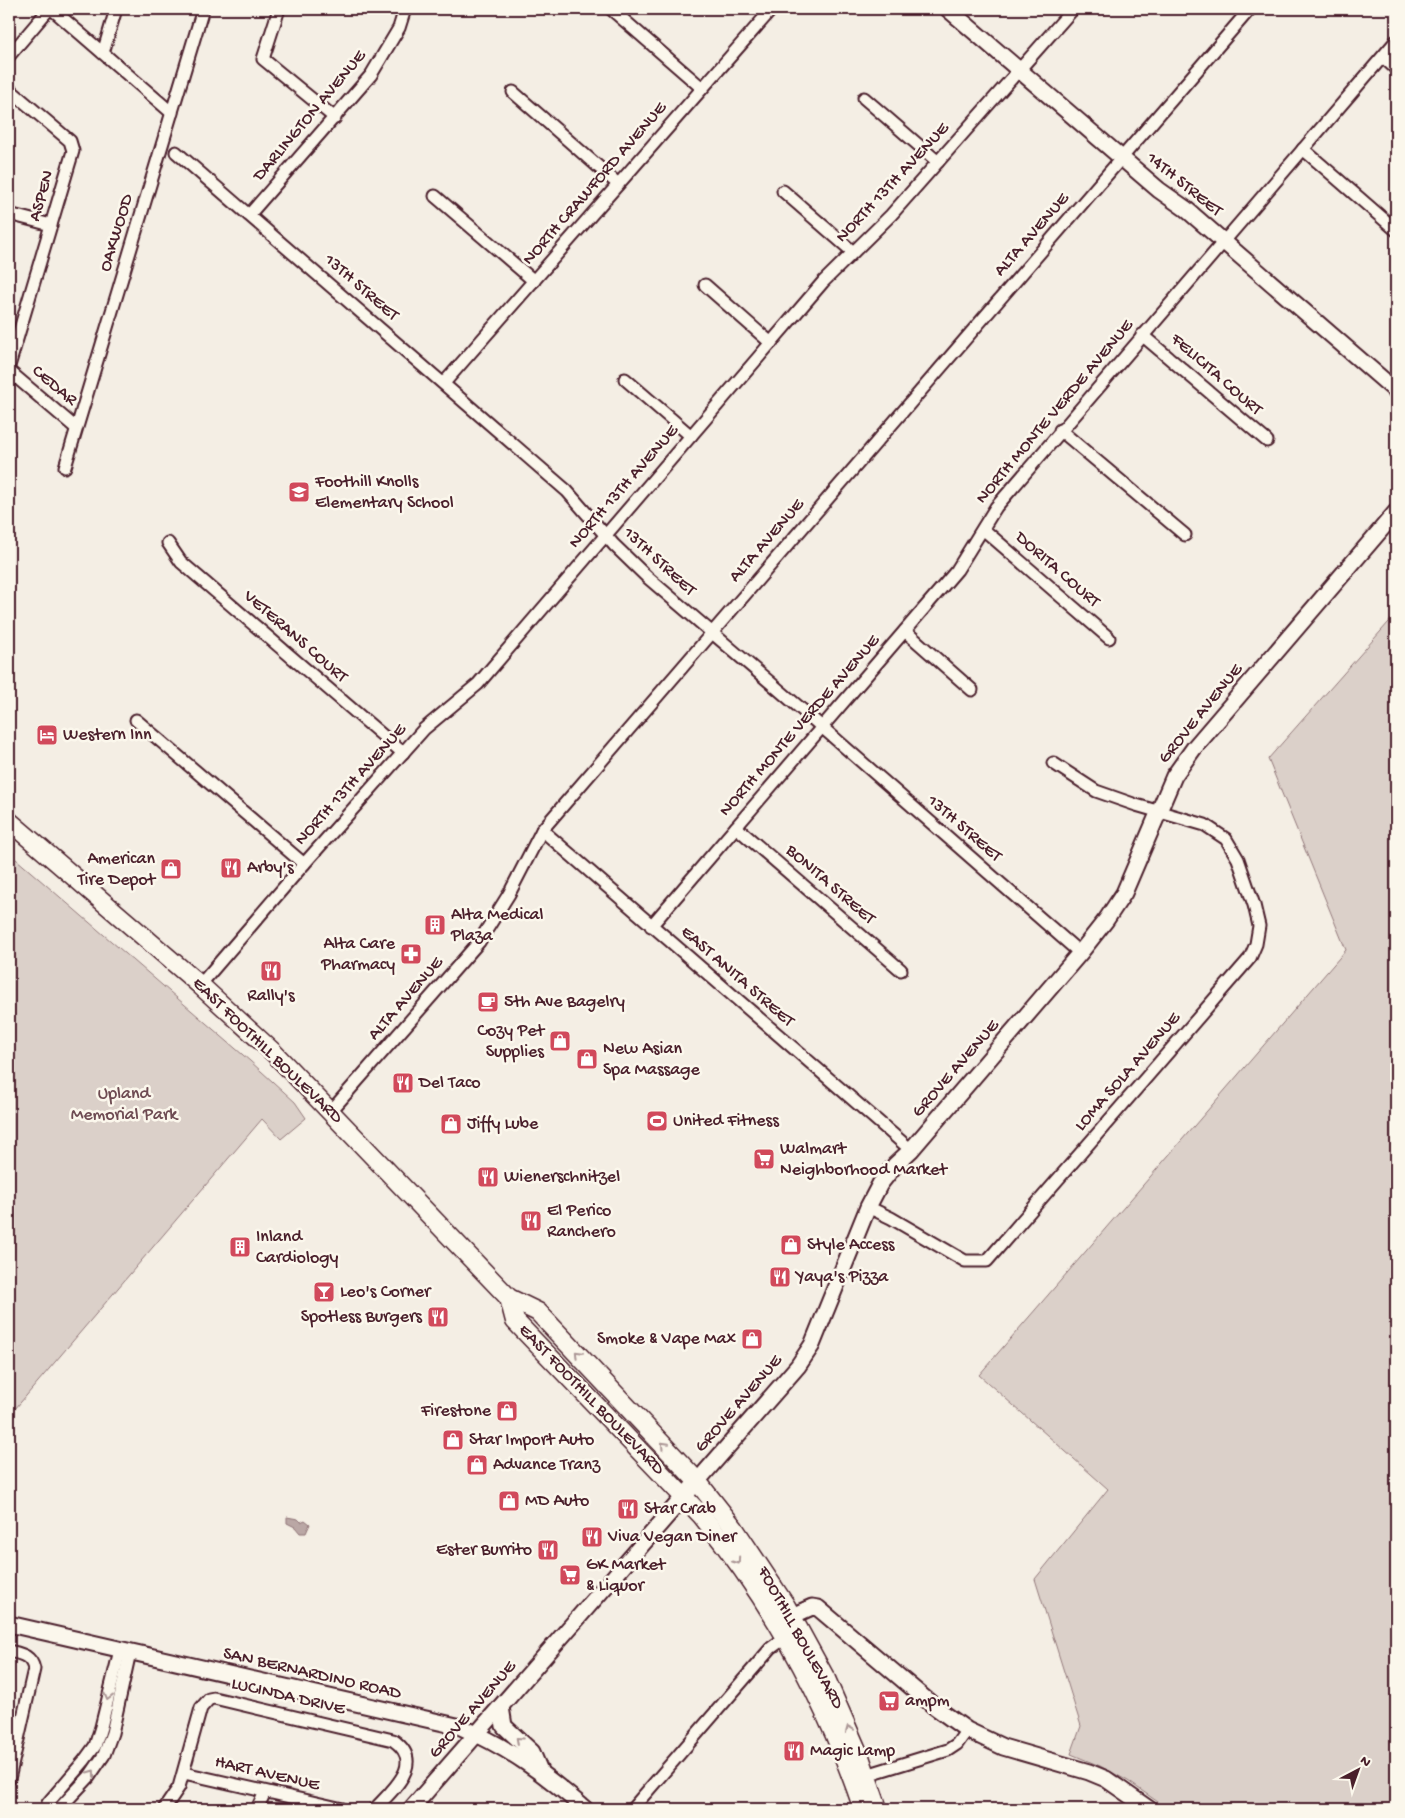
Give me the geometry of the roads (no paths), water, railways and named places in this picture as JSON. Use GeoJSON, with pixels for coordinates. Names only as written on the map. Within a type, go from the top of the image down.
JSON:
{"type":"FeatureCollection","features":[{"type":"Feature","properties":{"kind":"main road","name":"EAST FOOTHILL BOULEVARD"},"geometry":{"type":"LineString","coordinates":[[9,821],[200,985],[273,1052],[509,1298],[538,1312],[697,1481]]}},
{"type":"Feature","properties":{"kind":"main road","name":"EAST FOOTHILL BOULEVARD"},"geometry":{"type":"LineString","coordinates":[[509,1298],[515,1321],[684,1496]]}},
{"type":"Feature","properties":{"kind":"main road","name":"FOOTHILL BOULEVARD"},"geometry":{"type":"LineString","coordinates":[[697,1481],[734,1528],[792,1616],[837,1702],[860,1777],[863,1809]]}},
{"type":"Feature","properties":{"kind":"main road","name":"FOOTHILL BOULEVARD"},"geometry":{"type":"LineString","coordinates":[[684,1496],[722,1540],[756,1588],[786,1637],[878,1809]]}},
{"type":"Feature","properties":{"kind":"street"},"geometry":{"type":"LineString","coordinates":[[9,56],[51,9],[172,113]]}},
{"type":"Feature","properties":{"kind":"street"},"geometry":{"type":"LineString","coordinates":[[103,53],[116,9]]}},
{"type":"Feature","properties":{"kind":"street","name":"OAKWOOD"},"geometry":{"type":"LineString","coordinates":[[64,467],[203,9]]}},
{"type":"Feature","properties":{"kind":"street"},"geometry":{"type":"LineString","coordinates":[[279,9],[263,58],[335,118]]}},
{"type":"Feature","properties":{"kind":"street","name":"DARLINGTON AVENUE"},"geometry":{"type":"LineString","coordinates":[[249,215],[371,75],[399,28],[406,9]]}},
{"type":"Feature","properties":{"kind":"street"},"geometry":{"type":"LineString","coordinates":[[611,9],[702,88]]}},
{"type":"Feature","properties":{"kind":"street","name":"NORTH CRAWFORD AVENUE"},"geometry":{"type":"LineString","coordinates":[[444,383],[772,9]]}},
{"type":"Feature","properties":{"kind":"street","name":"14TH STREET"},"geometry":{"type":"LineString","coordinates":[[948,9],[1159,190],[1186,209],[1396,391]]}},
{"type":"Feature","properties":{"kind":"street","name":"NORTH 13TH AVENUE"},"geometry":{"type":"LineString","coordinates":[[200,985],[424,729],[478,684],[823,282],[891,215],[1073,9]]}},
{"type":"Feature","properties":{"kind":"street","name":"ALTA AVENUE"},"geometry":{"type":"LineString","coordinates":[[331,1111],[479,942],[509,894],[542,830],[1250,9]]}},
{"type":"Feature","properties":{"kind":"street","name":"NORTH MONTE VERDE AVENUE"},"geometry":{"type":"LineString","coordinates":[[651,926],[957,570],[996,507],[1060,430],[1396,41]]}},
{"type":"Feature","properties":{"kind":"street"},"geometry":{"type":"LineString","coordinates":[[1382,57],[1396,69]]}},
{"type":"Feature","properties":{"kind":"street","name":"ASPEN"},"geometry":{"type":"LineString","coordinates":[[9,89],[70,141],[73,151],[9,366]]}},
{"type":"Feature","properties":{"kind":"street"},"geometry":{"type":"LineString","coordinates":[[513,92],[618,184]]}},
{"type":"Feature","properties":{"kind":"street"},"geometry":{"type":"LineString","coordinates":[[864,98],[938,162]]}},
{"type":"Feature","properties":{"kind":"street"},"geometry":{"type":"LineString","coordinates":[[1303,149],[1396,230]]}},
{"type":"Feature","properties":{"kind":"street","name":"13TH STREET"},"geometry":{"type":"LineString","coordinates":[[176,152],[567,491],[604,535],[647,577],[1080,953]]}},
{"type":"Feature","properties":{"kind":"street"},"geometry":{"type":"LineString","coordinates":[[783,191],[853,252]]}},
{"type":"Feature","properties":{"kind":"street"},"geometry":{"type":"LineString","coordinates":[[436,196],[534,281]]}},
{"type":"Feature","properties":{"kind":"street"},"geometry":{"type":"LineString","coordinates":[[9,214],[51,225]]}},
{"type":"Feature","properties":{"kind":"street"},"geometry":{"type":"LineString","coordinates":[[705,285],[771,343]]}},
{"type":"Feature","properties":{"kind":"street","name":"FELICITA COURT"},"geometry":{"type":"LineString","coordinates":[[1142,334],[1267,442]]}},
{"type":"Feature","properties":{"kind":"street","name":"CEDAR"},"geometry":{"type":"LineString","coordinates":[[9,370],[76,428]]}},
{"type":"Feature","properties":{"kind":"street"},"geometry":{"type":"LineString","coordinates":[[625,379],[691,436]]}},
{"type":"Feature","properties":{"kind":"street"},"geometry":{"type":"LineString","coordinates":[[1060,430],[1185,535]]}},
{"type":"Feature","properties":{"kind":"street","name":"GROVE AVENUE"},"geometry":{"type":"LineString","coordinates":[[411,1809],[798,1366],[812,1345],[868,1207],[880,1184],[1080,953],[1106,920],[1124,893],[1174,776],[1194,748],[1396,512]]}},
{"type":"Feature","properties":{"kind":"street","name":"DORITA COURT"},"geometry":{"type":"LineString","coordinates":[[983,528],[1109,638]]}},
{"type":"Feature","properties":{"kind":"street","name":"VETERANS COURT"},"geometry":{"type":"LineString","coordinates":[[168,543],[182,562],[403,753]]}},
{"type":"Feature","properties":{"kind":"street"},"geometry":{"type":"LineString","coordinates":[[905,631],[972,690]]}},
{"type":"Feature","properties":{"kind":"street"},"geometry":{"type":"LineString","coordinates":[[136,720],[304,864]]}},
{"type":"Feature","properties":{"kind":"street","name":"LOMA SOLA AVENUE"},"geometry":{"type":"LineString","coordinates":[[868,1207],[891,1218],[965,1261],[987,1261],[1250,958],[1256,944],[1259,926],[1256,912],[1238,859],[1226,839],[1205,825],[1096,791],[1052,763]]}},
{"type":"Feature","properties":{"kind":"street","name":"BONITA STREET"},"geometry":{"type":"LineString","coordinates":[[736,828],[901,970]]}},
{"type":"Feature","properties":{"kind":"street","name":"EAST ANITA STREET"},"geometry":{"type":"LineString","coordinates":[[542,830],[911,1150]]}},
{"type":"Feature","properties":{"kind":"street"},"geometry":{"type":"LineString","coordinates":[[792,1616],[812,1607],[818,1608],[967,1730],[1004,1747],[1089,1772],[1106,1780],[1149,1809]]}},
{"type":"Feature","properties":{"kind":"street","name":"SAN BERNARDINO ROAD"},"geometry":{"type":"LineString","coordinates":[[9,1624],[459,1726],[506,1749],[540,1771],[585,1809]]}},
{"type":"Feature","properties":{"kind":"street"},"geometry":{"type":"LineString","coordinates":[[632,1809],[771,1648],[786,1637]]}},
{"type":"Feature","properties":{"kind":"street"},"geometry":{"type":"LineString","coordinates":[[9,1651],[28,1656],[34,1668],[9,1779]]}},
{"type":"Feature","properties":{"kind":"street"},"geometry":{"type":"LineString","coordinates":[[46,1809],[48,1803],[84,1762],[95,1746],[125,1651]]}},
{"type":"Feature","properties":{"kind":"street"},"geometry":{"type":"LineString","coordinates":[[59,1809],[89,1777],[104,1755],[112,1733],[125,1651]]}},
{"type":"Feature","properties":{"kind":"street","name":"LUCINDA DRIVE"},"geometry":{"type":"LineString","coordinates":[[164,1809],[179,1787],[201,1708],[209,1699],[220,1698],[394,1740],[403,1746],[407,1756],[407,1769],[403,1778],[375,1809]]}},
{"type":"Feature","properties":{"kind":"street"},"geometry":{"type":"LineString","coordinates":[[501,1707],[504,1726],[532,1752],[540,1771]]}},
{"type":"Feature","properties":{"kind":"street"},"geometry":{"type":"LineString","coordinates":[[860,1777],[948,1750],[957,1744],[967,1730]]}},
{"type":"Feature","properties":{"kind":"street","name":"HART AVENUE"},"geometry":{"type":"LineString","coordinates":[[184,1773],[343,1809]]}},
{"type":"Feature","properties":{"kind":"street"},"geometry":{"type":"LineString","coordinates":[[257,1809],[265,1792]]}},
{"type":"Feature","properties":{"kind":"place","name":"Foothill Knolls Elementary School"},"geometry":{"type":"Point","coordinates":[299,492]}},
{"type":"Feature","properties":{"kind":"place","name":"Western Inn"},"geometry":{"type":"Point","coordinates":[47,735]}},
{"type":"Feature","properties":{"kind":"place","name":"Arby's"},"geometry":{"type":"Point","coordinates":[231,868]}},
{"type":"Feature","properties":{"kind":"place","name":"American Tire Depot"},"geometry":{"type":"Point","coordinates":[171,869]}},
{"type":"Feature","properties":{"kind":"place","name":"Alta Medical Plaza"},"geometry":{"type":"Point","coordinates":[435,925]}},
{"type":"Feature","properties":{"kind":"place","name":"Alta Care Pharmacy"},"geometry":{"type":"Point","coordinates":[411,954]}},
{"type":"Feature","properties":{"kind":"place","name":"Rally's"},"geometry":{"type":"Point","coordinates":[271,971]}},
{"type":"Feature","properties":{"kind":"place","name":"5th Ave Bagelry"},"geometry":{"type":"Point","coordinates":[488,1002]}},
{"type":"Feature","properties":{"kind":"place","name":"Cozy Pet Supplies"},"geometry":{"type":"Point","coordinates":[560,1041]}},
{"type":"Feature","properties":{"kind":"place","name":"New Asian Spa Massage"},"geometry":{"type":"Point","coordinates":[587,1059]}},
{"type":"Feature","properties":{"kind":"place","name":"Del Taco"},"geometry":{"type":"Point","coordinates":[403,1083]}},
{"type":"Feature","properties":{"kind":"place","name":"United Fitness"},"geometry":{"type":"Point","coordinates":[657,1121]}},
{"type":"Feature","properties":{"kind":"place","name":"Jiffy Lube"},"geometry":{"type":"Point","coordinates":[451,1124]}},
{"type":"Feature","properties":{"kind":"place","name":"Walmart Neighborhood Market"},"geometry":{"type":"Point","coordinates":[764,1159]}},
{"type":"Feature","properties":{"kind":"place","name":"Wienerschnitzel"},"geometry":{"type":"Point","coordinates":[488,1177]}},
{"type":"Feature","properties":{"kind":"place","name":"El Perico Ranchero"},"geometry":{"type":"Point","coordinates":[531,1221]}},
{"type":"Feature","properties":{"kind":"place","name":"Style Access"},"geometry":{"type":"Point","coordinates":[791,1245]}},
{"type":"Feature","properties":{"kind":"place","name":"Inland Cardiology"},"geometry":{"type":"Point","coordinates":[240,1247]}},
{"type":"Feature","properties":{"kind":"place","name":"Yaya's Pizza"},"geometry":{"type":"Point","coordinates":[780,1277]}},
{"type":"Feature","properties":{"kind":"place","name":"Leo's Corner"},"geometry":{"type":"Point","coordinates":[324,1292]}},
{"type":"Feature","properties":{"kind":"place","name":"Spotless Burgers"},"geometry":{"type":"Point","coordinates":[438,1317]}},
{"type":"Feature","properties":{"kind":"place","name":"Smoke & Vape Max"},"geometry":{"type":"Point","coordinates":[752,1339]}},
{"type":"Feature","properties":{"kind":"place","name":"Firestone"},"geometry":{"type":"Point","coordinates":[507,1411]}},
{"type":"Feature","properties":{"kind":"place","name":"Star Import Auto"},"geometry":{"type":"Point","coordinates":[453,1440]}},
{"type":"Feature","properties":{"kind":"place","name":"Advance Tranz"},"geometry":{"type":"Point","coordinates":[477,1465]}},
{"type":"Feature","properties":{"kind":"place","name":"MD Auto"},"geometry":{"type":"Point","coordinates":[509,1501]}},
{"type":"Feature","properties":{"kind":"place","name":"Star Crab"},"geometry":{"type":"Point","coordinates":[628,1509]}},
{"type":"Feature","properties":{"kind":"place","name":"Viva Vegan Diner"},"geometry":{"type":"Point","coordinates":[592,1537]}},
{"type":"Feature","properties":{"kind":"place","name":"Ester Burrito"},"geometry":{"type":"Point","coordinates":[548,1550]}},
{"type":"Feature","properties":{"kind":"place","name":"GK Market & Liquor"},"geometry":{"type":"Point","coordinates":[570,1575]}},
{"type":"Feature","properties":{"kind":"place","name":"ampm"},"geometry":{"type":"Point","coordinates":[889,1701]}},
{"type":"Feature","properties":{"kind":"place","name":"Magic Lamp"},"geometry":{"type":"Point","coordinates":[794,1751]}},
{"type":"Feature","properties":{"kind":"park label","name":"Upland Memorial Park"},"geometry":{"type":"Point","coordinates":[124,1104]}}]}
